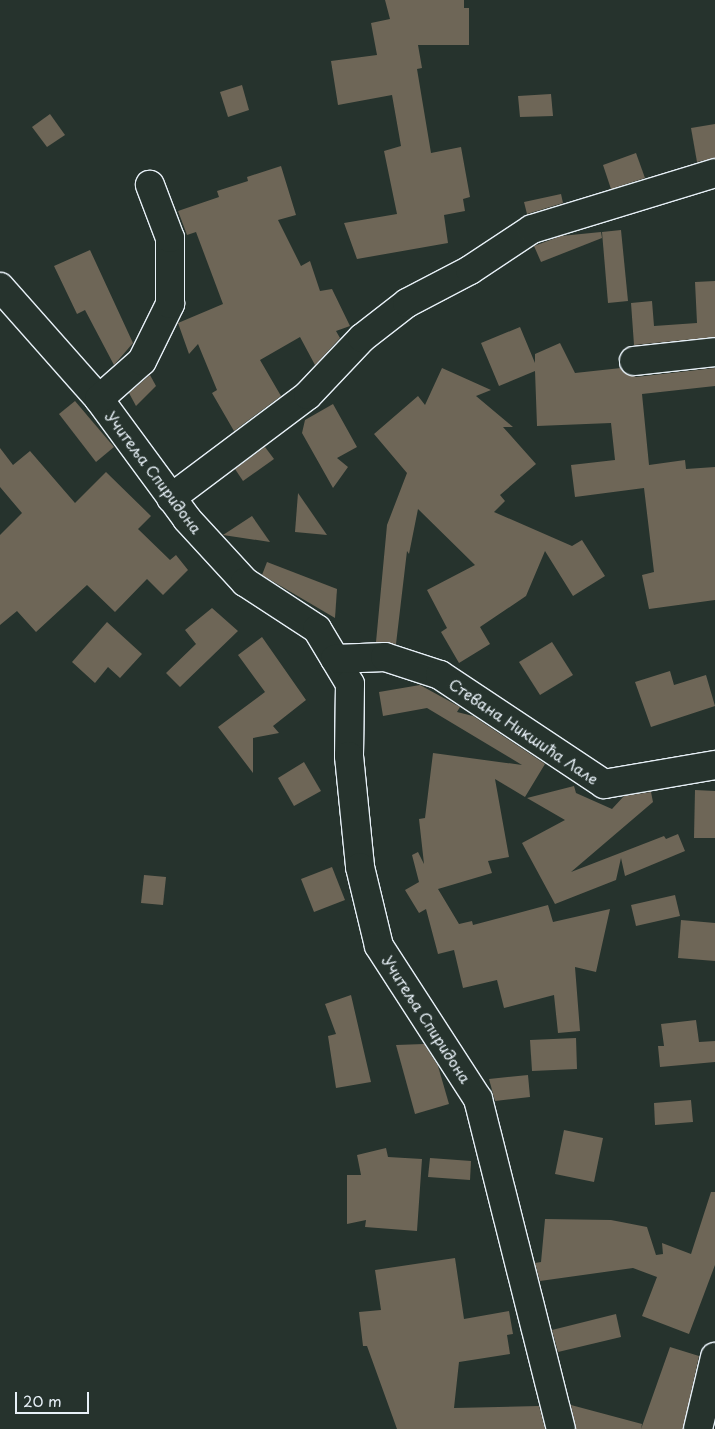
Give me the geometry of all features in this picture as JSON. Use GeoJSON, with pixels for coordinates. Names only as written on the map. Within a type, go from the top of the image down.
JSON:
{"type":"FeatureCollection","features":[{"type":"Feature","properties":{"kind":"street"},"geometry":{"type":"LineString","coordinates":[[171,498],[308,394],[362,338],[407,304],[470,270],[532,229],[715,173]]}},
{"type":"Feature","properties":{"kind":"street"},"geometry":{"type":"LineString","coordinates":[[99,399],[142,361],[170,304],[170,238],[150,185]]}},
{"type":"Feature","properties":{"kind":"street","name":"Учитеља Спиридона"},"geometry":{"type":"LineString","coordinates":[[0,287],[99,399],[171,498],[245,582],[317,630],[350,684],[349,756],[360,867],[379,946],[478,1098],[561,1429]]}},
{"type":"Feature","properties":{"kind":"street"},"geometry":{"type":"LineString","coordinates":[[634,361],[715,352]]}},
{"type":"Feature","properties":{"kind":"street","name":"Стевана Никшића Лале"},"geometry":{"type":"LineString","coordinates":[[334,659],[385,657],[440,675],[604,784],[715,765]]}},
{"type":"Feature","properties":{"kind":"street"},"geometry":{"type":"LineString","coordinates":[[698,1429],[715,1357]]}},
{"type":"Feature","properties":{"kind":"building"},"geometry":{"type":"Polygon","coordinates":[[[385,0],[464,0],[464,8],[469,8],[469,45],[418,45],[422,68],[417,69],[431,153],[461,147],[470,197],[463,199],[465,211],[444,215],[448,243],[357,259],[344,223],[397,214],[384,151],[401,146],[392,95],[338,105],[331,61],[377,55],[371,23],[390,19],[385,0]]]}},
{"type":"Feature","properties":{"kind":"building"},"geometry":{"type":"Polygon","coordinates":[[[242,85],[249,110],[228,117],[220,92],[242,85]]]}},
{"type":"Feature","properties":{"kind":"building"},"geometry":{"type":"Polygon","coordinates":[[[551,94],[553,116],[520,117],[518,96],[551,94]]]}},
{"type":"Feature","properties":{"kind":"building"},"geometry":{"type":"Polygon","coordinates":[[[50,114],[65,135],[47,147],[32,127],[50,114]]]}},
{"type":"Feature","properties":{"kind":"building"},"geometry":{"type":"Polygon","coordinates":[[[715,124],[715,158],[697,162],[691,128],[715,124]]]}},
{"type":"Feature","properties":{"kind":"building"},"geometry":{"type":"Polygon","coordinates":[[[636,153],[645,178],[611,189],[603,165],[636,153]]]}},
{"type":"Feature","properties":{"kind":"building"},"geometry":{"type":"Polygon","coordinates":[[[281,166],[296,215],[278,220],[301,266],[310,261],[320,291],[332,289],[350,326],[336,331],[340,338],[315,365],[300,337],[260,360],[281,396],[234,431],[212,393],[217,390],[198,344],[189,354],[178,323],[223,304],[196,232],[187,235],[178,211],[219,197],[217,191],[248,181],[247,177],[281,166]]]}},
{"type":"Feature","properties":{"kind":"building"},"geometry":{"type":"Polygon","coordinates":[[[561,194],[563,203],[527,214],[524,202],[561,194]]]}},
{"type":"Feature","properties":{"kind":"building"},"geometry":{"type":"Polygon","coordinates":[[[621,230],[628,301],[608,303],[602,232],[621,230]]]}},
{"type":"Feature","properties":{"kind":"building"},"geometry":{"type":"Polygon","coordinates":[[[601,232],[602,238],[541,262],[534,246],[561,236],[601,232]]]}},
{"type":"Feature","properties":{"kind":"building"},"geometry":{"type":"Polygon","coordinates":[[[90,250],[133,343],[114,365],[85,310],[77,314],[54,266],[90,250]]]}},
{"type":"Feature","properties":{"kind":"building"},"geometry":{"type":"Polygon","coordinates":[[[715,281],[715,337],[634,345],[631,303],[652,301],[654,326],[697,323],[695,282],[715,281]]]}},
{"type":"Feature","properties":{"kind":"building"},"geometry":{"type":"Polygon","coordinates":[[[520,327],[535,363],[535,354],[560,343],[575,373],[621,368],[636,377],[715,368],[715,386],[642,394],[649,465],[685,460],[686,469],[715,467],[715,600],[649,609],[642,575],[654,572],[644,488],[575,497],[571,465],[615,460],[611,423],[537,426],[535,371],[499,386],[481,343],[520,327]]]}},
{"type":"Feature","properties":{"kind":"building"},"geometry":{"type":"Polygon","coordinates":[[[442,368],[491,390],[476,396],[513,427],[503,427],[536,464],[500,495],[505,501],[494,512],[572,546],[582,540],[605,576],[573,596],[545,551],[526,596],[480,627],[490,644],[459,663],[441,632],[447,628],[427,590],[475,565],[418,509],[409,554],[407,551],[396,644],[376,642],[387,525],[407,473],[374,434],[418,396],[425,405],[442,368]]]}},
{"type":"Feature","properties":{"kind":"building"},"geometry":{"type":"Polygon","coordinates":[[[150,375],[156,386],[136,406],[129,393],[150,375]]]}},
{"type":"Feature","properties":{"kind":"building"},"geometry":{"type":"Polygon","coordinates":[[[75,401],[114,447],[96,462],[59,414],[75,401]]]}},
{"type":"Feature","properties":{"kind":"building"},"geometry":{"type":"Polygon","coordinates":[[[333,404],[357,447],[337,458],[348,467],[333,488],[302,433],[305,420],[333,404]]]}},
{"type":"Feature","properties":{"kind":"building"},"geometry":{"type":"Polygon","coordinates":[[[265,447],[274,459],[243,481],[235,469],[265,447]]]}},
{"type":"Feature","properties":{"kind":"building"},"geometry":{"type":"Polygon","coordinates":[[[0,448],[13,465],[30,451],[75,503],[106,472],[151,516],[138,529],[170,560],[176,555],[188,570],[163,595],[147,579],[115,612],[87,585],[36,632],[17,611],[0,625],[0,535],[22,513],[0,487],[0,448]]]}},
{"type":"Feature","properties":{"kind":"building"},"geometry":{"type":"Polygon","coordinates":[[[298,493],[327,535],[295,532],[298,493]]]}},
{"type":"Feature","properties":{"kind":"building"},"geometry":{"type":"Polygon","coordinates":[[[252,516],[270,542],[223,535],[252,516]]]}},
{"type":"Feature","properties":{"kind":"building"},"geometry":{"type":"Polygon","coordinates":[[[267,562],[337,589],[335,618],[262,575],[267,562]]]}},
{"type":"Feature","properties":{"kind":"building"},"geometry":{"type":"Polygon","coordinates":[[[212,608],[238,631],[180,687],[166,673],[196,644],[185,630],[212,608]]]}},
{"type":"Feature","properties":{"kind":"building"},"geometry":{"type":"Polygon","coordinates":[[[107,622],[142,654],[120,678],[108,667],[95,683],[72,662],[107,622]]]}},
{"type":"Feature","properties":{"kind":"building"},"geometry":{"type":"Polygon","coordinates":[[[262,637],[306,700],[273,726],[279,733],[253,738],[253,773],[218,727],[265,692],[238,655],[262,637]]]}},
{"type":"Feature","properties":{"kind":"building"},"geometry":{"type":"Polygon","coordinates":[[[552,642],[573,675],[540,695],[519,662],[552,642]]]}},
{"type":"Feature","properties":{"kind":"building"},"geometry":{"type":"Polygon","coordinates":[[[670,671],[674,685],[706,675],[715,706],[651,727],[635,682],[670,671]]]}},
{"type":"Feature","properties":{"kind":"building"},"geometry":{"type":"Polygon","coordinates":[[[420,685],[460,707],[457,712],[473,716],[545,764],[525,797],[495,779],[509,857],[488,861],[492,873],[438,889],[459,924],[472,921],[473,925],[548,905],[553,922],[610,909],[596,972],[575,967],[580,1031],[558,1033],[554,995],[504,1008],[497,980],[463,988],[454,950],[438,954],[426,909],[419,913],[405,890],[419,882],[412,855],[418,852],[424,864],[419,819],[425,818],[433,753],[522,765],[427,708],[383,716],[379,692],[420,685]]]}},
{"type":"Feature","properties":{"kind":"building"},"geometry":{"type":"Polygon","coordinates":[[[304,762],[321,791],[294,806],[278,778],[304,762]]]}},
{"type":"Feature","properties":{"kind":"building"},"geometry":{"type":"Polygon","coordinates":[[[574,786],[576,793],[612,809],[624,796],[651,792],[653,802],[571,872],[664,836],[666,839],[678,834],[685,851],[625,876],[621,858],[616,880],[555,904],[522,843],[565,820],[527,798],[574,786]]]}},
{"type":"Feature","properties":{"kind":"building"},"geometry":{"type":"Polygon","coordinates":[[[695,790],[715,791],[715,838],[694,838],[695,790]]]}},
{"type":"Feature","properties":{"kind":"building"},"geometry":{"type":"Polygon","coordinates":[[[332,867],[345,900],[314,912],[301,879],[332,867]]]}},
{"type":"Feature","properties":{"kind":"building"},"geometry":{"type":"Polygon","coordinates":[[[144,875],[166,877],[163,905],[141,903],[144,875]]]}},
{"type":"Feature","properties":{"kind":"building"},"geometry":{"type":"Polygon","coordinates":[[[675,895],[680,916],[636,926],[631,905],[675,895]]]}},
{"type":"Feature","properties":{"kind":"building"},"geometry":{"type":"Polygon","coordinates":[[[681,920],[715,923],[715,961],[678,958],[681,920]]]}},
{"type":"Feature","properties":{"kind":"building"},"geometry":{"type":"Polygon","coordinates":[[[351,995],[371,1082],[336,1088],[328,1036],[336,1034],[325,1004],[351,995]]]}},
{"type":"Feature","properties":{"kind":"building"},"geometry":{"type":"Polygon","coordinates":[[[696,1020],[699,1042],[715,1041],[715,1062],[660,1067],[658,1046],[664,1046],[661,1024],[696,1020]]]}},
{"type":"Feature","properties":{"kind":"building"},"geometry":{"type":"Polygon","coordinates":[[[576,1038],[577,1069],[532,1071],[530,1040],[576,1038]]]}},
{"type":"Feature","properties":{"kind":"building"},"geometry":{"type":"Polygon","coordinates":[[[424,1044],[438,1066],[449,1104],[415,1114],[396,1045],[424,1044]]]}},
{"type":"Feature","properties":{"kind":"building"},"geometry":{"type":"Polygon","coordinates":[[[528,1075],[530,1097],[495,1101],[489,1079],[528,1075]]]}},
{"type":"Feature","properties":{"kind":"building"},"geometry":{"type":"Polygon","coordinates":[[[691,1100],[693,1122],[655,1125],[654,1103],[691,1100]]]}},
{"type":"Feature","properties":{"kind":"building"},"geometry":{"type":"Polygon","coordinates":[[[564,1130],[603,1138],[594,1182],[555,1174],[564,1130]]]}},
{"type":"Feature","properties":{"kind":"building"},"geometry":{"type":"Polygon","coordinates":[[[386,1148],[388,1157],[422,1159],[417,1231],[365,1227],[366,1220],[347,1224],[347,1175],[361,1175],[357,1155],[386,1148]]]}},
{"type":"Feature","properties":{"kind":"building"},"geometry":{"type":"Polygon","coordinates":[[[430,1158],[471,1161],[470,1180],[428,1177],[430,1158]]]}},
{"type":"Feature","properties":{"kind":"building"},"geometry":{"type":"Polygon","coordinates":[[[711,1192],[715,1192],[715,1265],[689,1334],[642,1316],[657,1277],[633,1268],[540,1281],[535,1263],[541,1262],[545,1219],[611,1220],[647,1227],[656,1255],[663,1254],[662,1243],[691,1254],[711,1192]]]}},
{"type":"Feature","properties":{"kind":"building"},"geometry":{"type":"Polygon","coordinates":[[[455,1258],[464,1319],[509,1311],[513,1334],[507,1335],[510,1354],[459,1362],[454,1408],[539,1406],[545,1429],[397,1429],[367,1346],[363,1346],[359,1312],[381,1310],[375,1270],[455,1258]]]}},
{"type":"Feature","properties":{"kind":"building"},"geometry":{"type":"Polygon","coordinates":[[[616,1314],[621,1337],[558,1352],[552,1330],[616,1314]]]}},
{"type":"Feature","properties":{"kind":"building"},"geometry":{"type":"Polygon","coordinates":[[[670,1347],[699,1356],[683,1429],[641,1429],[670,1347]]]}},
{"type":"Feature","properties":{"kind":"building"},"geometry":{"type":"Polygon","coordinates":[[[571,1405],[642,1424],[641,1429],[576,1429],[571,1405]]]}}]}
